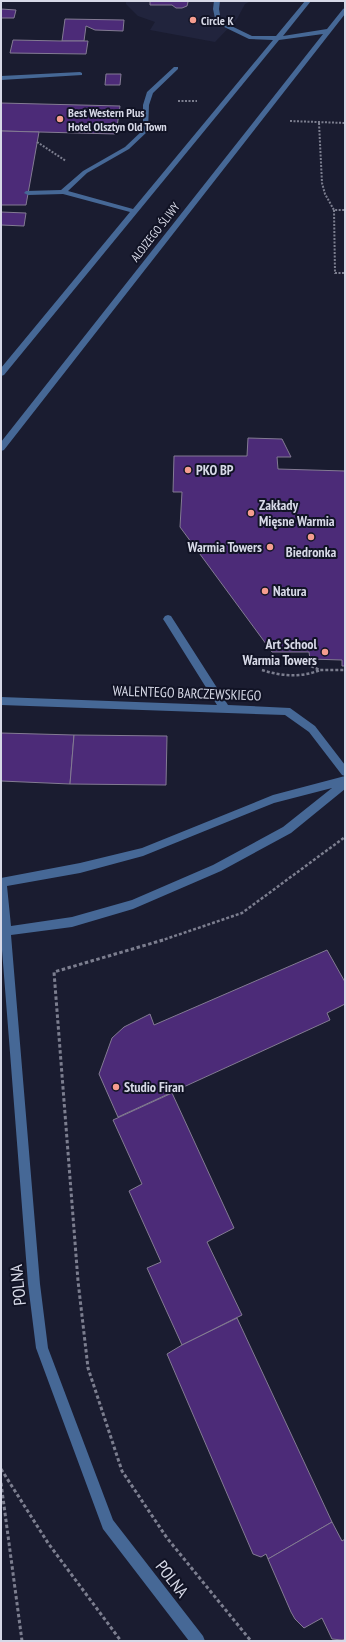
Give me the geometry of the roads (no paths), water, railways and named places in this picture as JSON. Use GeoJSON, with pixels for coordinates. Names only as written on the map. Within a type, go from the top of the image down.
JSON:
{"type":"FeatureCollection","features":[{"type":"Feature","properties":{"kind":"street"},"geometry":{"type":"LineString","coordinates":[[217,1],[216,9],[218,22],[251,38],[279,38],[328,31]]}},
{"type":"Feature","properties":{"kind":"street"},"geometry":{"type":"LineString","coordinates":[[1,373],[308,1]]}},
{"type":"Feature","properties":{"kind":"street","name":"ALOJZEGO ŚLIWY"},"geometry":{"type":"LineString","coordinates":[[1,448],[345,10]]}},
{"type":"Feature","properties":{"kind":"street"},"geometry":{"type":"LineString","coordinates":[[64,192],[85,172],[127,148],[146,130],[146,105],[150,92],[176,68]]}},
{"type":"Feature","properties":{"kind":"street"},"geometry":{"type":"LineString","coordinates":[[1,78],[80,74]]}},
{"type":"Feature","properties":{"kind":"street"},"geometry":{"type":"LineString","coordinates":[[28,193],[64,192],[133,212]]}},
{"type":"Feature","properties":{"kind":"street"},"geometry":{"type":"LineString","coordinates":[[168,619],[225,709]]}},
{"type":"Feature","properties":{"kind":"street","name":"WALENTEGO BARCZEWSKIEGO"},"geometry":{"type":"LineString","coordinates":[[1,701],[286,711],[312,729],[345,772]]}},
{"type":"Feature","properties":{"kind":"street"},"geometry":{"type":"LineString","coordinates":[[2,883],[80,868],[143,852],[272,799],[345,782]]}},
{"type":"Feature","properties":{"kind":"street"},"geometry":{"type":"LineString","coordinates":[[4,932],[72,922],[134,904],[217,868],[287,830],[345,782]]}},
{"type":"Feature","properties":{"kind":"street","name":"POLNA"},"geometry":{"type":"LineString","coordinates":[[2,883],[4,932],[34,1284],[42,1348],[108,1524],[198,1641]]}},
{"type":"Feature","properties":{"kind":"place","name":"Circle K"},"geometry":{"type":"Point","coordinates":[193,20]}},
{"type":"Feature","properties":{"kind":"place","name":"Best Western Plus Hotel Olsztyn Old Town"},"geometry":{"type":"Point","coordinates":[60,119]}},
{"type":"Feature","properties":{"kind":"place","name":"PKO BP"},"geometry":{"type":"Point","coordinates":[188,470]}},
{"type":"Feature","properties":{"kind":"place","name":"Zakłady Mięsne Warmia"},"geometry":{"type":"Point","coordinates":[251,513]}},
{"type":"Feature","properties":{"kind":"place","name":"Biedronka"},"geometry":{"type":"Point","coordinates":[311,537]}},
{"type":"Feature","properties":{"kind":"place","name":"Warmia Towers"},"geometry":{"type":"Point","coordinates":[270,547]}},
{"type":"Feature","properties":{"kind":"place","name":"Natura"},"geometry":{"type":"Point","coordinates":[265,591]}},
{"type":"Feature","properties":{"kind":"place","name":"Art School Warmia Towers"},"geometry":{"type":"Point","coordinates":[325,652]}},
{"type":"Feature","properties":{"kind":"place","name":"Studio Firan"},"geometry":{"type":"Point","coordinates":[116,1087]}}]}
